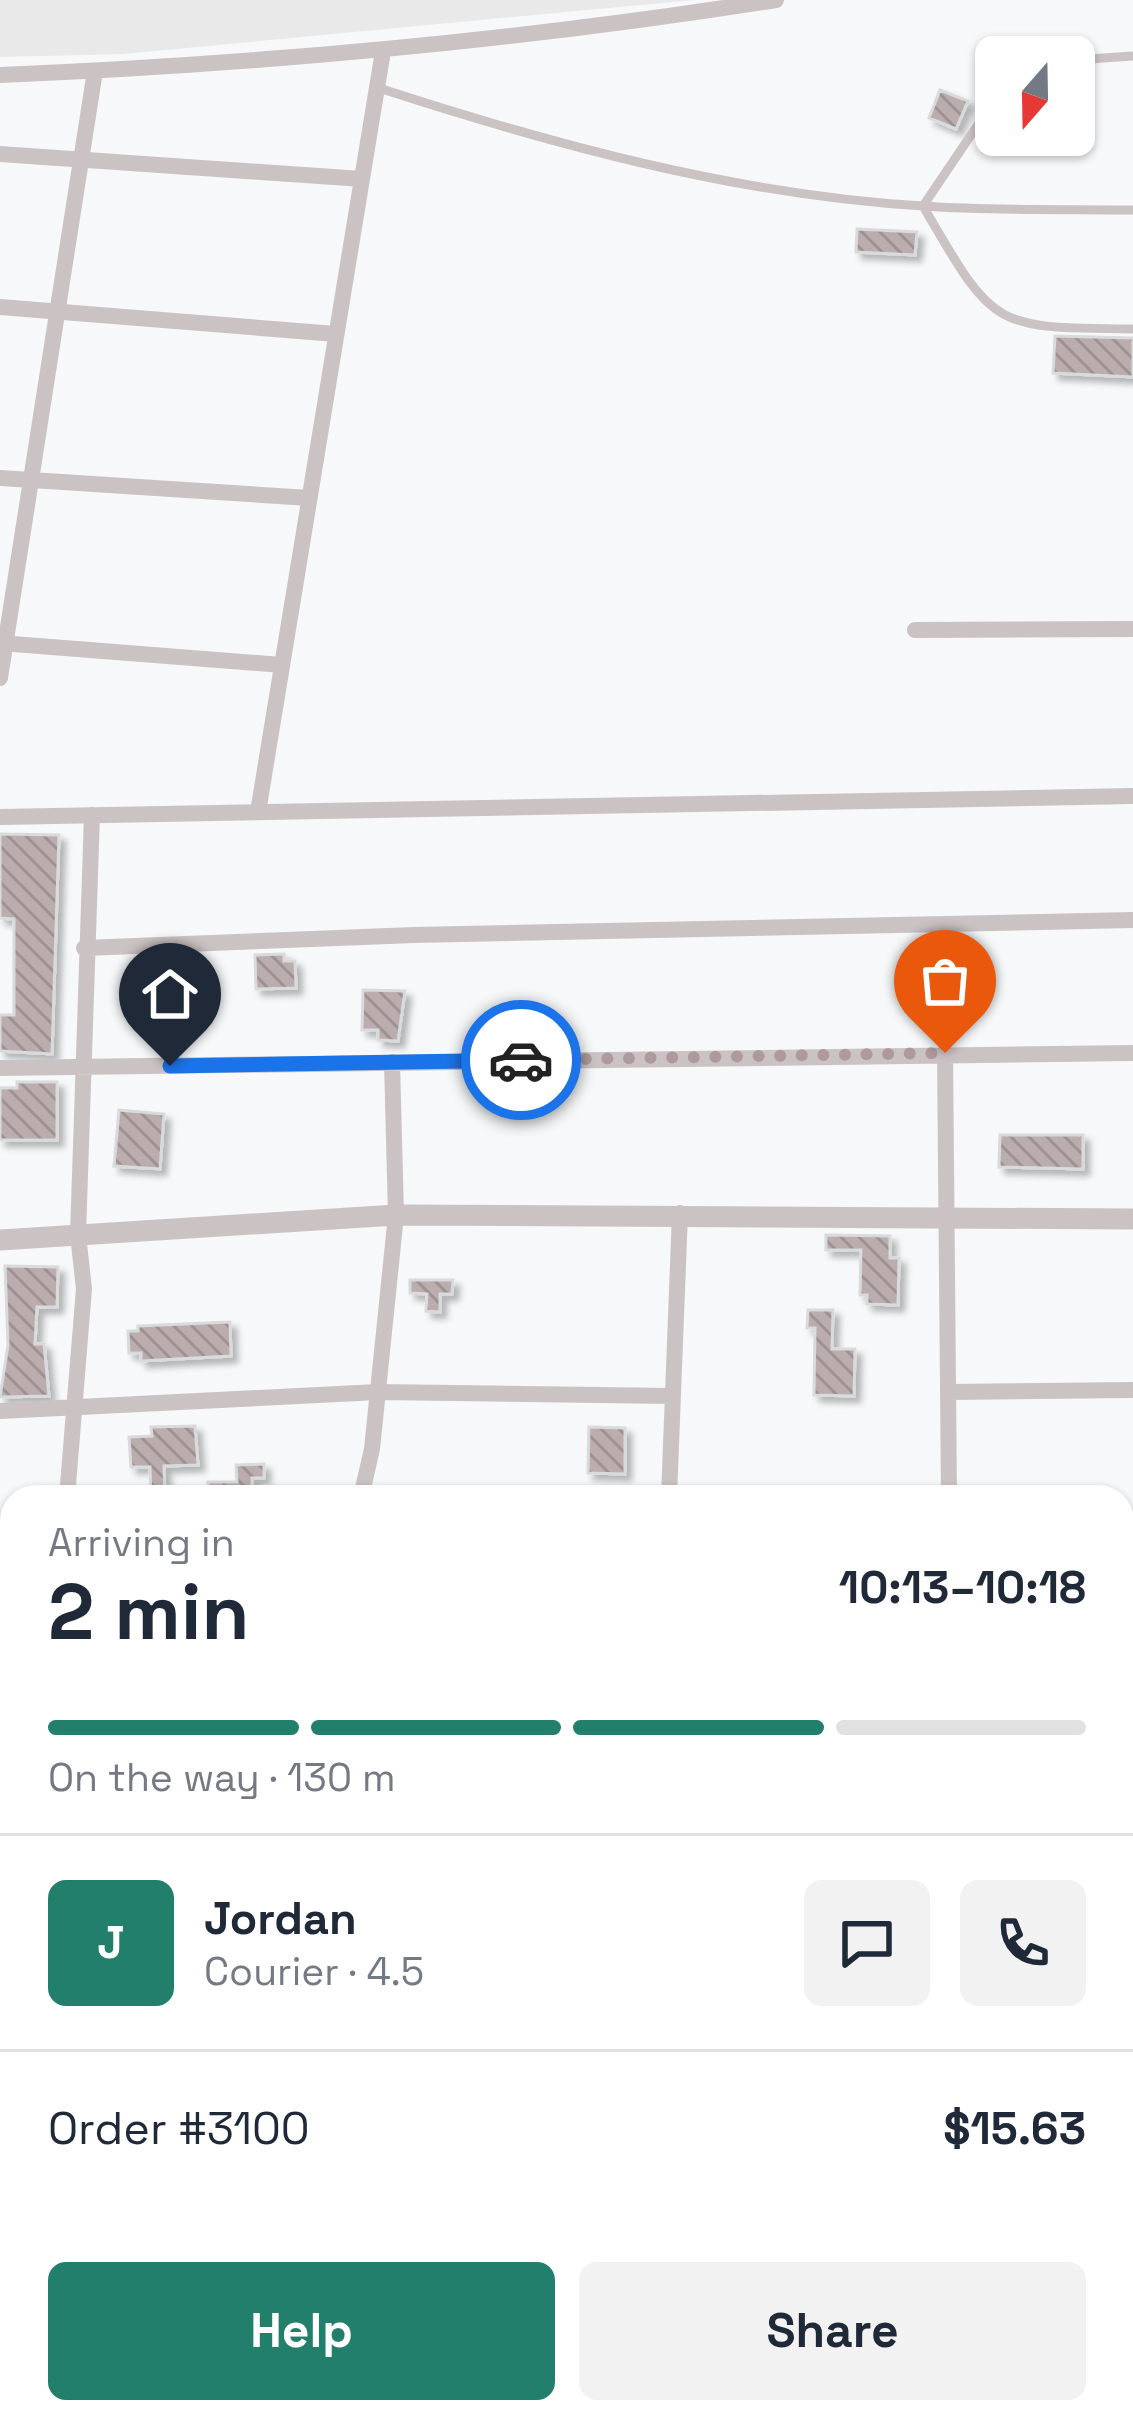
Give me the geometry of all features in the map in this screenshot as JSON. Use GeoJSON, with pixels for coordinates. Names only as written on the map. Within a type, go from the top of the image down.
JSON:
{"type":"FeatureCollection","features":[{"type":"Feature","properties":{"kind":"street"},"geometry":{"type":"LineString","coordinates":[[0,75],[383,51],[595,29],[776,0]]}},
{"type":"Feature","properties":{"kind":"street"},"geometry":{"type":"LineString","coordinates":[[259,812],[383,51]]}},
{"type":"Feature","properties":{"kind":"street"},"geometry":{"type":"LineString","coordinates":[[0,678],[95,71]]}},
{"type":"Feature","properties":{"kind":"street"},"geometry":{"type":"LineString","coordinates":[[0,154],[362,179]]}},
{"type":"Feature","properties":{"kind":"street"},"geometry":{"type":"LineString","coordinates":[[0,308],[336,334]]}},
{"type":"Feature","properties":{"kind":"street"},"geometry":{"type":"LineString","coordinates":[[0,478],[309,498]]}},
{"type":"Feature","properties":{"kind":"street"},"geometry":{"type":"LineString","coordinates":[[915,630],[1133,629]]}},
{"type":"Feature","properties":{"kind":"street"},"geometry":{"type":"LineString","coordinates":[[3,644],[282,665]]}},
{"type":"Feature","properties":{"kind":"street"},"geometry":{"type":"LineString","coordinates":[[0,817],[1133,796]]}},
{"type":"Feature","properties":{"kind":"street"},"geometry":{"type":"LineString","coordinates":[[68,1485],[85,1289],[78,1235],[92,815]]}},
{"type":"Feature","properties":{"kind":"street"},"geometry":{"type":"LineString","coordinates":[[84,948],[414,935],[1133,920]]}},
{"type":"Feature","properties":{"kind":"street"},"geometry":{"type":"LineString","coordinates":[[945,1053],[949,1485]]}},
{"type":"Feature","properties":{"kind":"street"},"geometry":{"type":"LineString","coordinates":[[0,1068],[1133,1053]]}},
{"type":"Feature","properties":{"kind":"street"},"geometry":{"type":"LineString","coordinates":[[363,1485],[378,1392],[396,1215],[392,1062]]}},
{"type":"Feature","properties":{"kind":"street"},"geometry":{"type":"LineString","coordinates":[[669,1485],[680,1213]]}},
{"type":"Feature","properties":{"kind":"street"},"geometry":{"type":"LineString","coordinates":[[0,1240],[396,1215],[680,1213],[1133,1220]]}},
{"type":"Feature","properties":{"kind":"street"},"geometry":{"type":"LineString","coordinates":[[948,1392],[1133,1390]]}},
{"type":"Feature","properties":{"kind":"street"},"geometry":{"type":"LineString","coordinates":[[0,1411],[378,1392],[670,1396]]}},
{"type":"Feature","properties":{"kind":"lane"},"geometry":{"type":"LineString","coordinates":[[1095,59],[1133,56]]}},
{"type":"Feature","properties":{"kind":"lane"},"geometry":{"type":"LineString","coordinates":[[379,88],[539,136],[742,184],[922,206],[1133,210]]}},
{"type":"Feature","properties":{"kind":"lane"},"geometry":{"type":"LineString","coordinates":[[922,206],[975,129]]}},
{"type":"Feature","properties":{"kind":"lane"},"geometry":{"type":"LineString","coordinates":[[922,206],[973,292],[1003,317],[1040,328],[1133,329]]}},
{"type":"Feature","properties":{"kind":"shaded area"},"geometry":{"type":"Polygon","coordinates":[[[0,0],[693,0],[123,54],[0,57],[0,0]]]}},
{"type":"Feature","properties":{"kind":"building"},"geometry":{"type":"Polygon","coordinates":[[[940,90],[968,101],[956,129],[929,118],[940,90]]]}},
{"type":"Feature","properties":{"kind":"building"},"geometry":{"type":"Polygon","coordinates":[[[857,229],[917,232],[915,255],[856,252],[857,229]]]}},
{"type":"Feature","properties":{"kind":"building"},"geometry":{"type":"Polygon","coordinates":[[[1055,336],[1133,338],[1133,377],[1053,373],[1055,336]]]}},
{"type":"Feature","properties":{"kind":"building"},"geometry":{"type":"Polygon","coordinates":[[[0,834],[59,835],[52,1054],[0,1051],[0,1015],[14,1015],[14,919],[0,918],[0,834]]]}},
{"type":"Feature","properties":{"kind":"building"},"geometry":{"type":"Polygon","coordinates":[[[284,954],[284,961],[295,961],[296,988],[256,989],[255,955],[284,954]]]}},
{"type":"Feature","properties":{"kind":"building"},"geometry":{"type":"Polygon","coordinates":[[[363,990],[405,991],[398,1041],[378,1040],[378,1030],[362,1030],[363,990]]]}},
{"type":"Feature","properties":{"kind":"building"},"geometry":{"type":"Polygon","coordinates":[[[17,1082],[57,1082],[57,1140],[0,1140],[0,1088],[17,1088],[17,1082]]]}},
{"type":"Feature","properties":{"kind":"building"},"geometry":{"type":"Polygon","coordinates":[[[119,1110],[164,1114],[160,1169],[114,1166],[119,1110]]]}},
{"type":"Feature","properties":{"kind":"building"},"geometry":{"type":"Polygon","coordinates":[[[1000,1135],[1083,1135],[1083,1169],[999,1167],[1000,1135]]]}},
{"type":"Feature","properties":{"kind":"building"},"geometry":{"type":"Polygon","coordinates":[[[826,1235],[890,1236],[890,1258],[899,1258],[898,1305],[867,1304],[867,1295],[860,1295],[861,1250],[826,1250],[826,1235]]]}},
{"type":"Feature","properties":{"kind":"building"},"geometry":{"type":"Polygon","coordinates":[[[5,1266],[58,1267],[57,1307],[37,1307],[35,1344],[44,1344],[49,1396],[0,1397],[8,1345],[5,1266]]]}},
{"type":"Feature","properties":{"kind":"building"},"geometry":{"type":"Polygon","coordinates":[[[410,1280],[453,1280],[452,1294],[440,1294],[440,1312],[426,1311],[427,1294],[410,1293],[410,1280]]]}},
{"type":"Feature","properties":{"kind":"building"},"geometry":{"type":"Polygon","coordinates":[[[808,1310],[833,1310],[832,1349],[855,1349],[854,1396],[814,1395],[815,1328],[807,1328],[808,1310]]]}},
{"type":"Feature","properties":{"kind":"building"},"geometry":{"type":"Polygon","coordinates":[[[230,1322],[231,1356],[141,1361],[141,1353],[129,1353],[128,1331],[138,1331],[138,1326],[230,1322]]]}},
{"type":"Feature","properties":{"kind":"building"},"geometry":{"type":"Polygon","coordinates":[[[195,1426],[198,1465],[164,1466],[165,1485],[151,1485],[150,1467],[131,1467],[129,1437],[152,1436],[151,1427],[195,1426]]]}},
{"type":"Feature","properties":{"kind":"building"},"geometry":{"type":"Polygon","coordinates":[[[589,1427],[625,1428],[625,1474],[588,1473],[589,1427]]]}},
{"type":"Feature","properties":{"kind":"building"},"geometry":{"type":"Polygon","coordinates":[[[264,1464],[264,1478],[252,1478],[252,1485],[208,1485],[237,1482],[236,1465],[264,1464]]]}},
{"type":"Feature","properties":{"kind":"way so far"},"geometry":{"type":"LineString","coordinates":[[521,1060],[945,1053]]}},
{"type":"Feature","properties":{"kind":"route"},"geometry":{"type":"LineString","coordinates":[[170,1066],[521,1060]]}}]}
